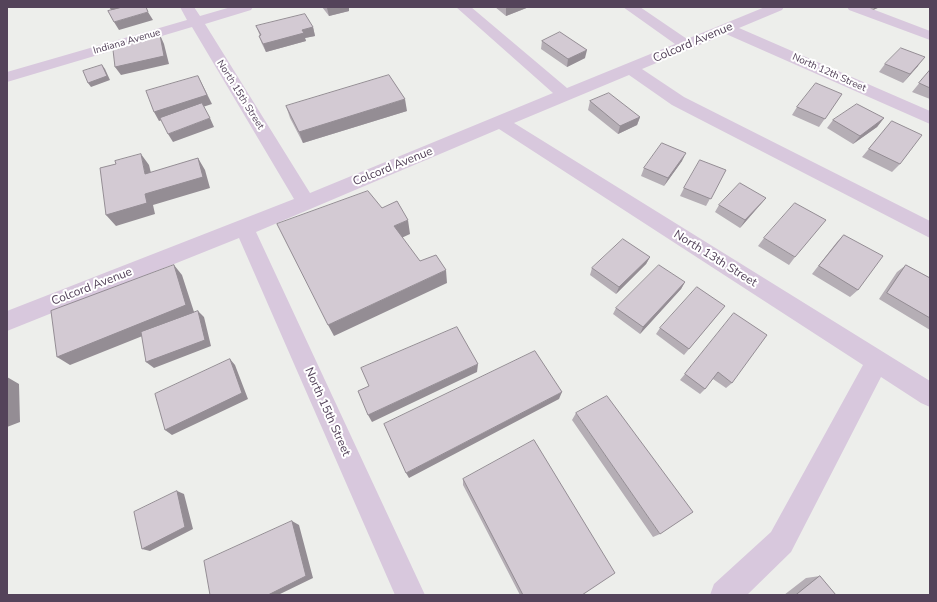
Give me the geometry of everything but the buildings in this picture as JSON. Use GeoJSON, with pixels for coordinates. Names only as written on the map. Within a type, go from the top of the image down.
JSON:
{"type":"FeatureCollection","features":[{"type":"Feature","properties":{"kind":"street","name":"North 15th Street"},"geometry":{"type":"LineString","coordinates":[[187,7],[194,22],[306,202]]}},
{"type":"Feature","properties":{"kind":"street","name":"Indiana Avenue"},"geometry":{"type":"LineString","coordinates":[[7,77],[246,7]]}},
{"type":"Feature","properties":{"kind":"street"},"geometry":{"type":"LineString","coordinates":[[463,7],[566,96]]}},
{"type":"Feature","properties":{"kind":"street"},"geometry":{"type":"LineString","coordinates":[[630,7],[687,45]]}},
{"type":"Feature","properties":{"kind":"street","name":"Colcord Avenue"},"geometry":{"type":"LineString","coordinates":[[7,321],[244,228],[728,29],[777,7]]}},
{"type":"Feature","properties":{"kind":"street"},"geometry":{"type":"LineString","coordinates":[[854,7],[930,36]]}},
{"type":"Feature","properties":{"kind":"street","name":"North 12th Street"},"geometry":{"type":"LineString","coordinates":[[728,29],[930,118]]}},
{"type":"Feature","properties":{"kind":"street"},"geometry":{"type":"LineString","coordinates":[[631,69],[678,100],[930,230]]}},
{"type":"Feature","properties":{"kind":"street","name":"North 13th Street"},"geometry":{"type":"LineString","coordinates":[[500,122],[930,395]]}},
{"type":"Feature","properties":{"kind":"street","name":"North 15th Street"},"geometry":{"type":"LineString","coordinates":[[244,228],[410,595]]}},
{"type":"Feature","properties":{"kind":"street"},"geometry":{"type":"LineString","coordinates":[[725,595],[780,542],[877,362]]}}]}
